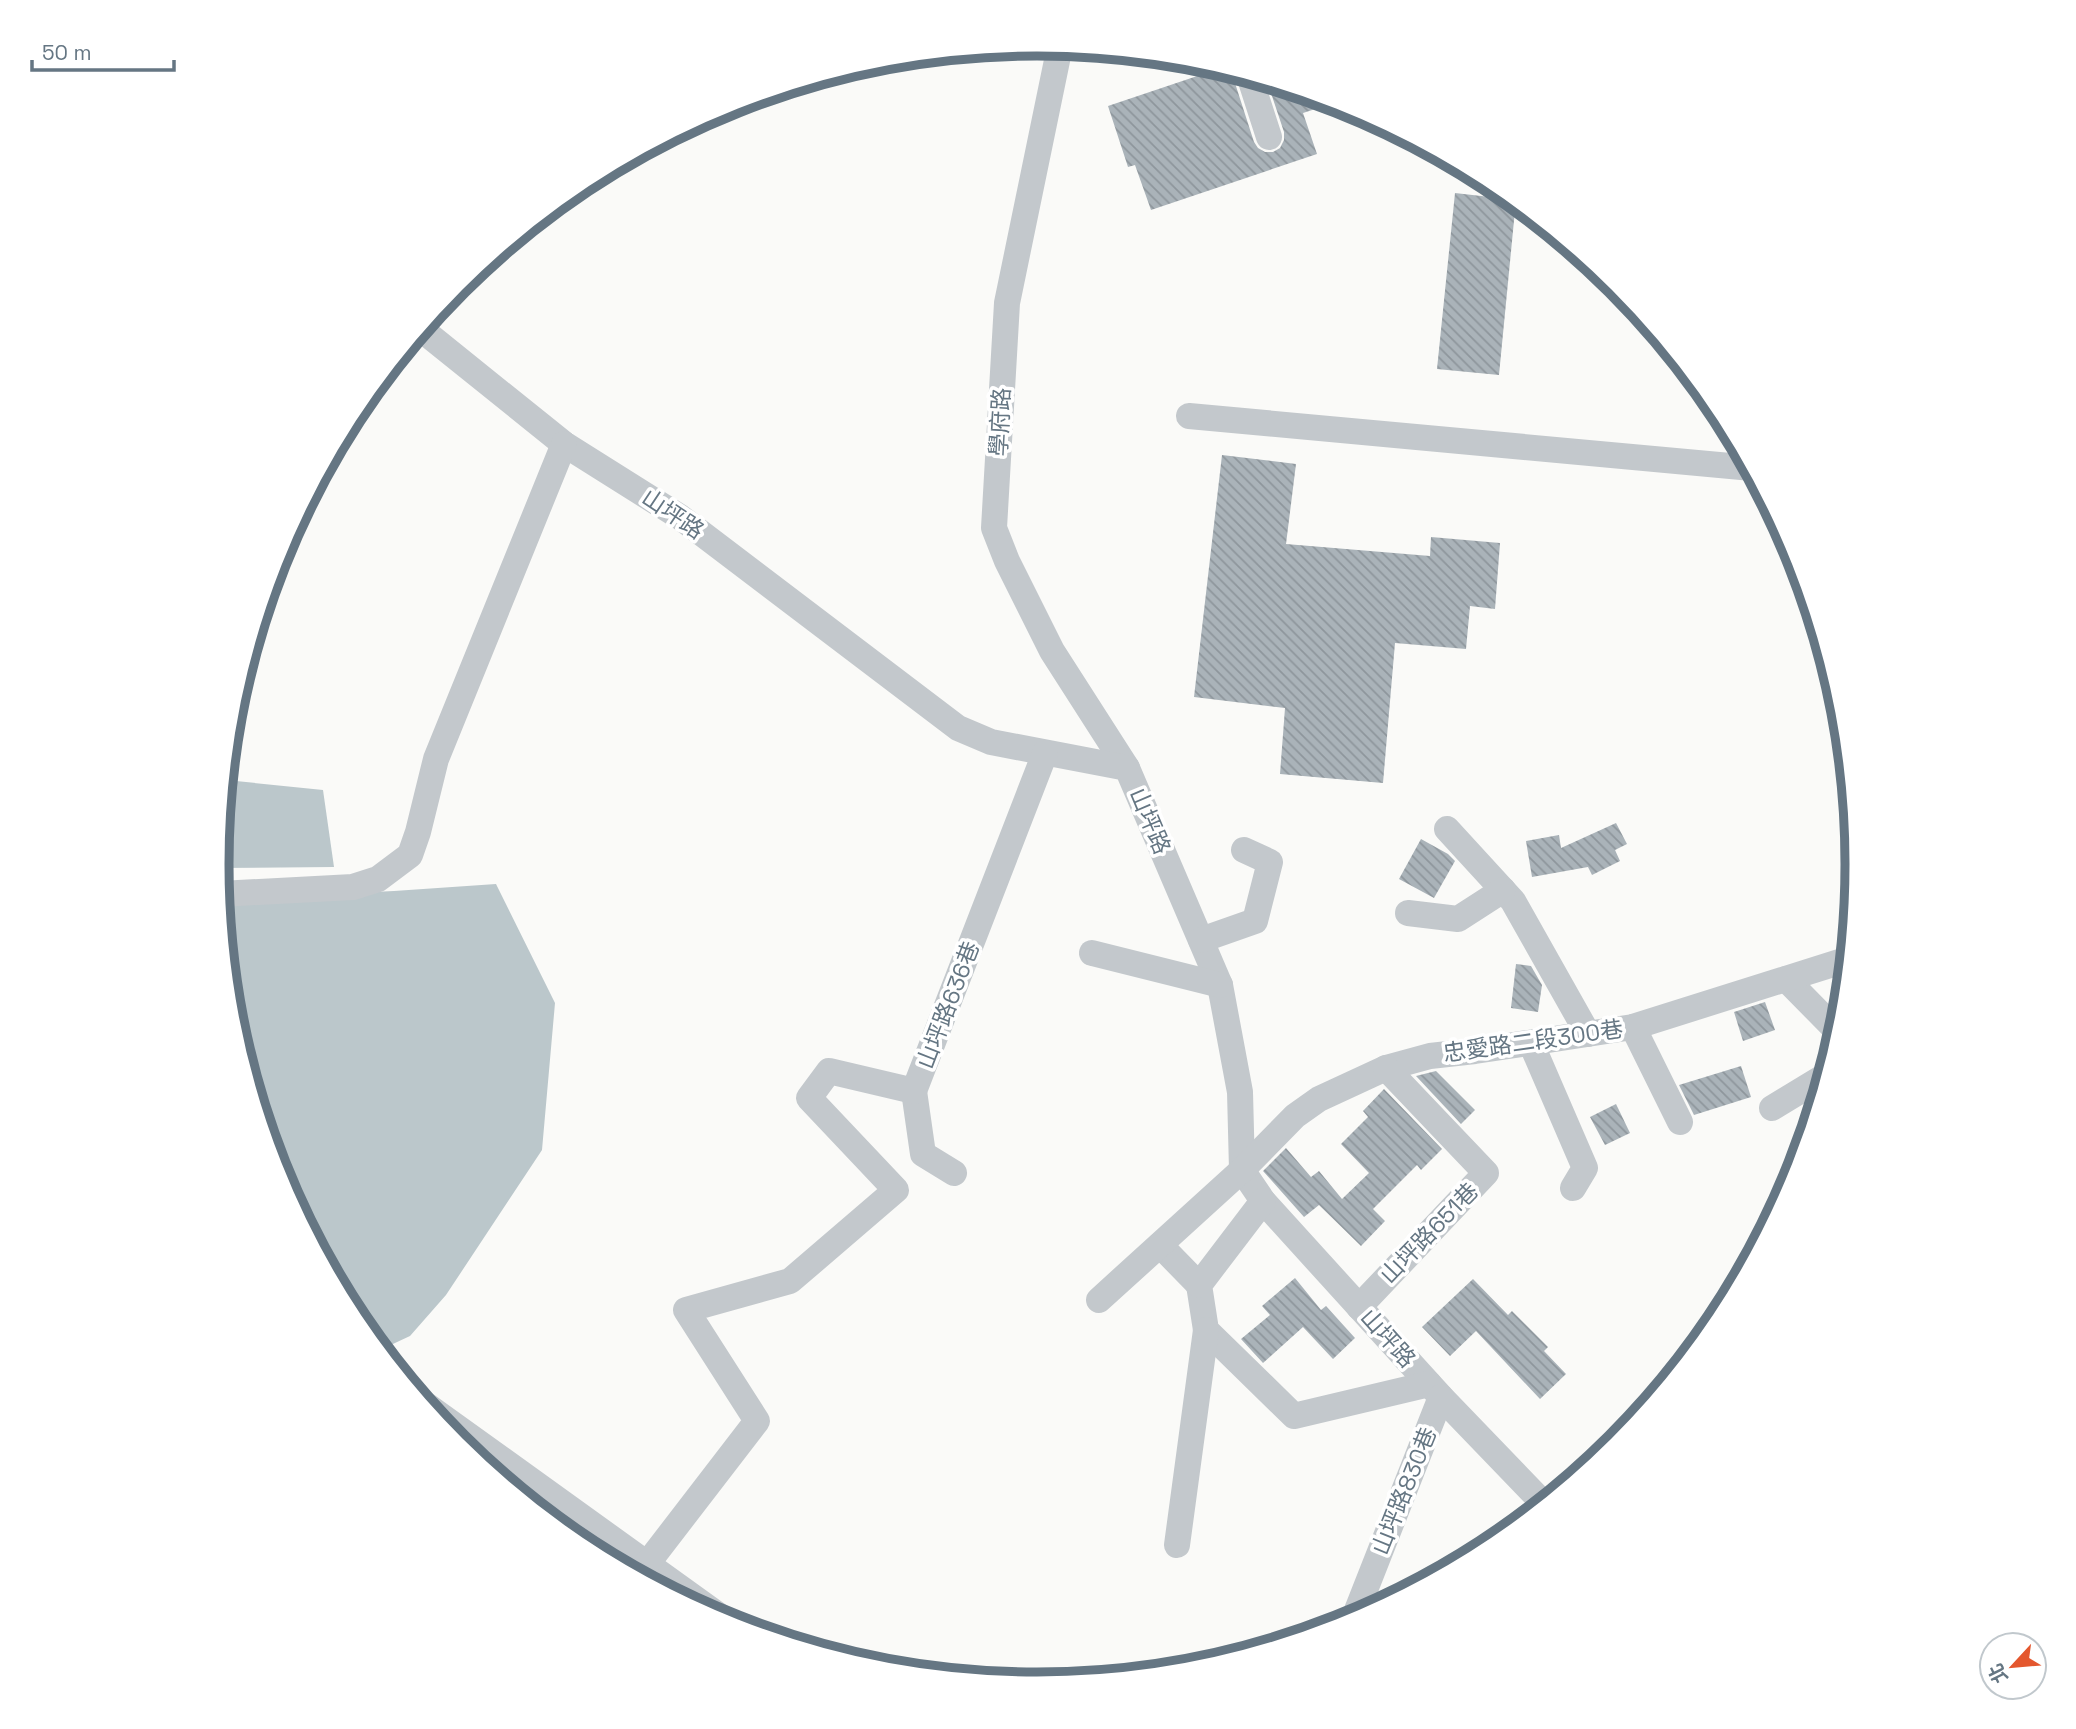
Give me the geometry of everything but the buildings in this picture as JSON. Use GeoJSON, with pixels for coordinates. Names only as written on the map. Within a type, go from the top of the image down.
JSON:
{"type":"FeatureCollection","features":[{"type":"Feature","properties":{"kind":"street","name":"學府路"},"geometry":{"type":"LineString","coordinates":[[1058,57],[1007,303],[994,528],[1007,561],[1052,651],[1127,768]]}},
{"type":"Feature","properties":{"kind":"street"},"geometry":{"type":"LineString","coordinates":[[1252,86],[1269,137]]}},
{"type":"Feature","properties":{"kind":"street","name":"山坪路"},"geometry":{"type":"LineString","coordinates":[[427,334],[564,444],[680,517],[958,728],[991,743],[1127,768],[1220,985],[1240,1092],[1242,1170],[1263,1201],[1435,1391],[1539,1499]]}},
{"type":"Feature","properties":{"kind":"street"},"geometry":{"type":"LineString","coordinates":[[1189,416],[1742,467]]}},
{"type":"Feature","properties":{"kind":"street"},"geometry":{"type":"LineString","coordinates":[[230,893],[353,887],[378,879],[411,855],[436,759],[564,444]]}},
{"type":"Feature","properties":{"kind":"street","name":"山坪路636巷"},"geometry":{"type":"LineString","coordinates":[[648,1564],[757,1421],[686,1310],[790,1282],[896,1190],[809,1098],[829,1071],[914,1091],[1045,753]]}},
{"type":"Feature","properties":{"kind":"street"},"geometry":{"type":"LineString","coordinates":[[1447,829],[1513,901],[1588,1034]]}},
{"type":"Feature","properties":{"kind":"street"},"geometry":{"type":"LineString","coordinates":[[1201,940],[1255,922],[1270,862],[1244,850]]}},
{"type":"Feature","properties":{"kind":"street"},"geometry":{"type":"LineString","coordinates":[[1408,913],[1458,919],[1503,890]]}},
{"type":"Feature","properties":{"kind":"street"},"geometry":{"type":"LineString","coordinates":[[1092,953],[1220,985]]}},
{"type":"Feature","properties":{"kind":"street","name":"忠愛路二段300巷"},"geometry":{"type":"LineString","coordinates":[[1099,1300],[1242,1170],[1295,1116],[1319,1099],[1386,1068],[1430,1056],[1633,1027],[1841,962]]}},
{"type":"Feature","properties":{"kind":"street"},"geometry":{"type":"LineString","coordinates":[[1786,979],[1830,1024]]}},
{"type":"Feature","properties":{"kind":"street"},"geometry":{"type":"LineString","coordinates":[[1633,1027],[1680,1122]]}},
{"type":"Feature","properties":{"kind":"street"},"geometry":{"type":"LineString","coordinates":[[1531,1043],[1585,1168],[1573,1188]]}},
{"type":"Feature","properties":{"kind":"street","name":"山坪路651巷"},"geometry":{"type":"LineString","coordinates":[[1359,1307],[1486,1173],[1386,1068]]}},
{"type":"Feature","properties":{"kind":"street"},"geometry":{"type":"LineString","coordinates":[[1772,1108],[1817,1081]]}},
{"type":"Feature","properties":{"kind":"street"},"geometry":{"type":"LineString","coordinates":[[914,1091],[923,1154],[954,1173]]}},
{"type":"Feature","properties":{"kind":"street"},"geometry":{"type":"LineString","coordinates":[[1199,1285],[1263,1201]]}},
{"type":"Feature","properties":{"kind":"street"},"geometry":{"type":"LineString","coordinates":[[1160,1245],[1199,1285],[1206,1330],[1177,1545]]}},
{"type":"Feature","properties":{"kind":"street"},"geometry":{"type":"LineString","coordinates":[[1206,1330],[1294,1416],[1435,1391]]}},
{"type":"Feature","properties":{"kind":"street","name":"山坪路830巷"},"geometry":{"type":"LineString","coordinates":[[1358,1606],[1435,1391]]}},
{"type":"Feature","properties":{"kind":"street"},"geometry":{"type":"LineString","coordinates":[[459,1428],[648,1564],[678,1589]]}},
{"type":"Feature","properties":{"kind":"shaded area"},"geometry":{"type":"Polygon","coordinates":[[[234,781],[323,790],[334,867],[229,868],[234,781]]]}},
{"type":"Feature","properties":{"kind":"shaded area"},"geometry":{"type":"Polygon","coordinates":[[[496,884],[555,1003],[542,1150],[446,1295],[410,1336],[389,1346],[338,1269],[313,1222],[272,1124],[245,1022],[236,970],[230,899],[496,884]]]}}]}
